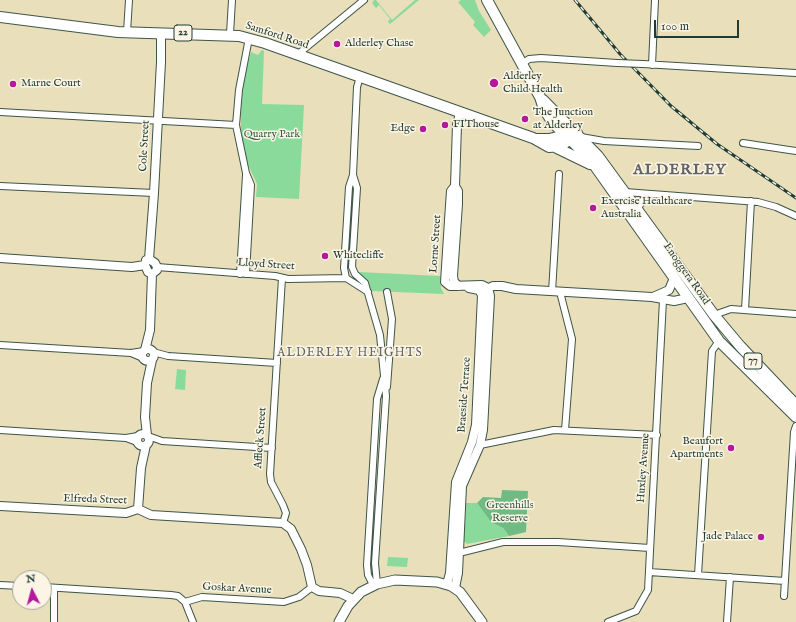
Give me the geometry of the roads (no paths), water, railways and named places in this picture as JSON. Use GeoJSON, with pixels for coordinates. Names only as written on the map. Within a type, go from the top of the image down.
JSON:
{"type":"FeatureCollection","features":[{"type":"Feature","properties":{"kind":"main road","name":"Enoggera Road"},"geometry":{"type":"LineString","coordinates":[[487,0],[540,97],[569,140],[592,164],[719,341],[796,417]]}},
{"type":"Feature","properties":{"kind":"main road","name":"Samford Road"},"geometry":{"type":"LineString","coordinates":[[0,17],[127,32],[230,34],[249,38],[533,138],[569,140]]}},
{"type":"Feature","properties":{"kind":"main road","name":"Samford Road"},"geometry":{"type":"LineString","coordinates":[[533,138],[541,144],[569,140]]}},
{"type":"Feature","properties":{"kind":"main road","name":"Enoggera Road"},"geometry":{"type":"LineString","coordinates":[[569,140],[594,152],[638,209],[714,315],[754,362],[796,404]]}},
{"type":"Feature","properties":{"kind":"main road"},"geometry":{"type":"LineString","coordinates":[[686,295],[693,286]]}},
{"type":"Feature","properties":{"kind":"main road"},"geometry":{"type":"LineString","coordinates":[[704,322],[714,315]]}},
{"type":"Feature","properties":{"kind":"main road"},"geometry":{"type":"LineString","coordinates":[[339,622],[353,599],[361,592],[375,584],[395,580],[450,587],[465,598],[482,622]]}},
{"type":"Feature","properties":{"kind":"main road"},"geometry":{"type":"LineString","coordinates":[[450,587],[476,622]]}},
{"type":"Feature","properties":{"kind":"street"},"geometry":{"type":"LineString","coordinates":[[127,32],[129,0]]}},
{"type":"Feature","properties":{"kind":"street"},"geometry":{"type":"LineString","coordinates":[[230,34],[232,0]]}},
{"type":"Feature","properties":{"kind":"street"},"geometry":{"type":"LineString","coordinates":[[297,55],[362,0]]}},
{"type":"Feature","properties":{"kind":"street"},"geometry":{"type":"LineString","coordinates":[[652,65],[656,0]]}},
{"type":"Feature","properties":{"kind":"street","name":"Cole Street"},"geometry":{"type":"LineString","coordinates":[[147,262],[154,193],[161,33]]}},
{"type":"Feature","properties":{"kind":"street"},"geometry":{"type":"LineString","coordinates":[[243,274],[251,186],[246,173],[236,124],[239,90],[249,38]]}},
{"type":"Feature","properties":{"kind":"street"},"geometry":{"type":"LineString","coordinates":[[522,64],[538,58],[796,73]]}},
{"type":"Feature","properties":{"kind":"street"},"geometry":{"type":"LineString","coordinates":[[360,77],[357,87],[353,175],[349,187],[344,268],[346,278],[368,292]]}},
{"type":"Feature","properties":{"kind":"street"},"geometry":{"type":"LineString","coordinates":[[0,112],[236,124]]}},
{"type":"Feature","properties":{"kind":"street","name":"Lorne Street"},"geometry":{"type":"LineString","coordinates":[[460,112],[457,125],[455,186],[451,191],[445,281],[448,286],[462,286],[483,290]]}},
{"type":"Feature","properties":{"kind":"street"},"geometry":{"type":"LineString","coordinates":[[569,140],[698,146]]}},
{"type":"Feature","properties":{"kind":"street"},"geometry":{"type":"LineString","coordinates":[[594,152],[597,145],[604,141]]}},
{"type":"Feature","properties":{"kind":"street"},"geometry":{"type":"LineString","coordinates":[[743,143],[796,151]]}},
{"type":"Feature","properties":{"kind":"street"},"geometry":{"type":"LineString","coordinates":[[559,174],[556,292],[572,339],[565,430]]}},
{"type":"Feature","properties":{"kind":"street"},"geometry":{"type":"LineString","coordinates":[[353,175],[357,188],[352,267],[355,274],[364,281],[382,341],[383,378],[386,396]]}},
{"type":"Feature","properties":{"kind":"street"},"geometry":{"type":"LineString","coordinates":[[0,186],[154,193]]}},
{"type":"Feature","properties":{"kind":"street"},"geometry":{"type":"LineString","coordinates":[[625,192],[751,201],[772,205],[796,216]]}},
{"type":"Feature","properties":{"kind":"street"},"geometry":{"type":"LineString","coordinates":[[638,209],[642,201],[651,194]]}},
{"type":"Feature","properties":{"kind":"street"},"geometry":{"type":"LineString","coordinates":[[745,310],[751,201]]}},
{"type":"Feature","properties":{"kind":"street"},"geometry":{"type":"LineString","coordinates":[[0,258],[132,267],[147,262],[148,272],[154,270],[138,509]]}},
{"type":"Feature","properties":{"kind":"street","name":"Lloyd Street"},"geometry":{"type":"LineString","coordinates":[[154,270],[243,274],[275,276],[282,278],[346,278]]}},
{"type":"Feature","properties":{"kind":"street","name":"Affleck Street"},"geometry":{"type":"LineString","coordinates":[[282,278],[271,482],[286,513],[283,523]]}},
{"type":"Feature","properties":{"kind":"street"},"geometry":{"type":"LineString","coordinates":[[664,297],[671,288],[674,278]]}},
{"type":"Feature","properties":{"kind":"street"},"geometry":{"type":"LineString","coordinates":[[483,290],[500,286],[516,289],[556,292],[664,297],[679,301],[686,295]]}},
{"type":"Feature","properties":{"kind":"street","name":"Braeside Terrace"},"geometry":{"type":"LineString","coordinates":[[450,587],[450,573],[459,553],[462,486],[480,445],[483,430],[483,290]]}},
{"type":"Feature","properties":{"kind":"street","name":"Braeside Terrace"},"geometry":{"type":"LineString","coordinates":[[454,566],[456,482],[472,442],[476,425],[483,290]]}},
{"type":"Feature","properties":{"kind":"street"},"geometry":{"type":"LineString","coordinates":[[375,584],[375,563],[392,319],[387,292]]}},
{"type":"Feature","properties":{"kind":"street","name":"Huxley Avenue"},"geometry":{"type":"LineString","coordinates":[[608,622],[636,611],[648,590],[664,297]]}},
{"type":"Feature","properties":{"kind":"street"},"geometry":{"type":"LineString","coordinates":[[714,315],[728,310],[796,314]]}},
{"type":"Feature","properties":{"kind":"street"},"geometry":{"type":"LineString","coordinates":[[698,575],[712,352],[719,341]]}},
{"type":"Feature","properties":{"kind":"street"},"geometry":{"type":"LineString","coordinates":[[0,345],[277,363]]}},
{"type":"Feature","properties":{"kind":"street"},"geometry":{"type":"LineString","coordinates":[[375,584],[368,575],[367,562],[377,399],[383,378]]}},
{"type":"Feature","properties":{"kind":"street"},"geometry":{"type":"LineString","coordinates":[[784,596],[790,522],[794,432],[796,426]]}},
{"type":"Feature","properties":{"kind":"street"},"geometry":{"type":"LineString","coordinates":[[0,430],[272,448]]}},
{"type":"Feature","properties":{"kind":"street"},"geometry":{"type":"LineString","coordinates":[[480,445],[554,430],[657,435]]}},
{"type":"Feature","properties":{"kind":"street","name":"Elfreda Street"},"geometry":{"type":"LineString","coordinates":[[0,506],[126,513],[138,509],[151,516],[283,523]]}},
{"type":"Feature","properties":{"kind":"street"},"geometry":{"type":"LineString","coordinates":[[790,522],[796,526]]}},
{"type":"Feature","properties":{"kind":"street"},"geometry":{"type":"LineString","coordinates":[[283,523],[291,528],[301,549],[307,565],[312,587],[319,591],[340,593],[353,599]]}},
{"type":"Feature","properties":{"kind":"street"},"geometry":{"type":"LineString","coordinates":[[459,553],[503,542],[558,542],[650,548]]}},
{"type":"Feature","properties":{"kind":"street"},"geometry":{"type":"LineString","coordinates":[[367,562],[371,566],[375,563]]}},
{"type":"Feature","properties":{"kind":"street"},"geometry":{"type":"LineString","coordinates":[[649,572],[785,581]]}},
{"type":"Feature","properties":{"kind":"street"},"geometry":{"type":"LineString","coordinates":[[727,622],[730,577]]}},
{"type":"Feature","properties":{"kind":"street"},"geometry":{"type":"LineString","coordinates":[[0,585],[12,586]]}},
{"type":"Feature","properties":{"kind":"street","name":"Goskar Avenue"},"geometry":{"type":"LineString","coordinates":[[186,602],[202,597],[284,602],[299,597],[312,587]]}},
{"type":"Feature","properties":{"kind":"street"},"geometry":{"type":"LineString","coordinates":[[54,622],[54,588],[178,596],[186,602],[193,622]]}},
{"type":"Feature","properties":{"kind":"railway"},"geometry":{"type":"LineString","coordinates":[[575,0],[620,54],[671,106],[717,144],[796,198]]}},
{"type":"Feature","properties":{"kind":"place","name":"Alderley Chase"},"geometry":{"type":"Point","coordinates":[337,44]}},
{"type":"Feature","properties":{"kind":"place","name":"Alderley Child Health"},"geometry":{"type":"Point","coordinates":[494,83]}},
{"type":"Feature","properties":{"kind":"place","name":"Marne Court"},"geometry":{"type":"Point","coordinates":[13,84]}},
{"type":"Feature","properties":{"kind":"place","name":"The Junction at Alderley"},"geometry":{"type":"Point","coordinates":[525,119]}},
{"type":"Feature","properties":{"kind":"place","name":"FIThouse"},"geometry":{"type":"Point","coordinates":[445,125]}},
{"type":"Feature","properties":{"kind":"place","name":"Edge"},"geometry":{"type":"Point","coordinates":[423,129]}},
{"type":"Feature","properties":{"kind":"place","name":"Exercise Healthcare Australia"},"geometry":{"type":"Point","coordinates":[593,208]}},
{"type":"Feature","properties":{"kind":"place","name":"Whitecliffe"},"geometry":{"type":"Point","coordinates":[325,256]}},
{"type":"Feature","properties":{"kind":"place","name":"Beaufort Apartments"},"geometry":{"type":"Point","coordinates":[731,448]}},
{"type":"Feature","properties":{"kind":"place","name":"Jade Palace"},"geometry":{"type":"Point","coordinates":[761,537]}},
{"type":"Feature","properties":{"kind":"district","name":"ALDERLEY"},"geometry":{"type":"Point","coordinates":[680,171]}},
{"type":"Feature","properties":{"kind":"district","name":"ALDERLEY HEIGHTS"},"geometry":{"type":"Point","coordinates":[350,354]}},
{"type":"Feature","properties":{"kind":"park label","name":"Quarry Park"},"geometry":{"type":"Point","coordinates":[272,135]}},
{"type":"Feature","properties":{"kind":"park label","name":"Greenhills Reserve"},"geometry":{"type":"Point","coordinates":[510,512]}}]}
